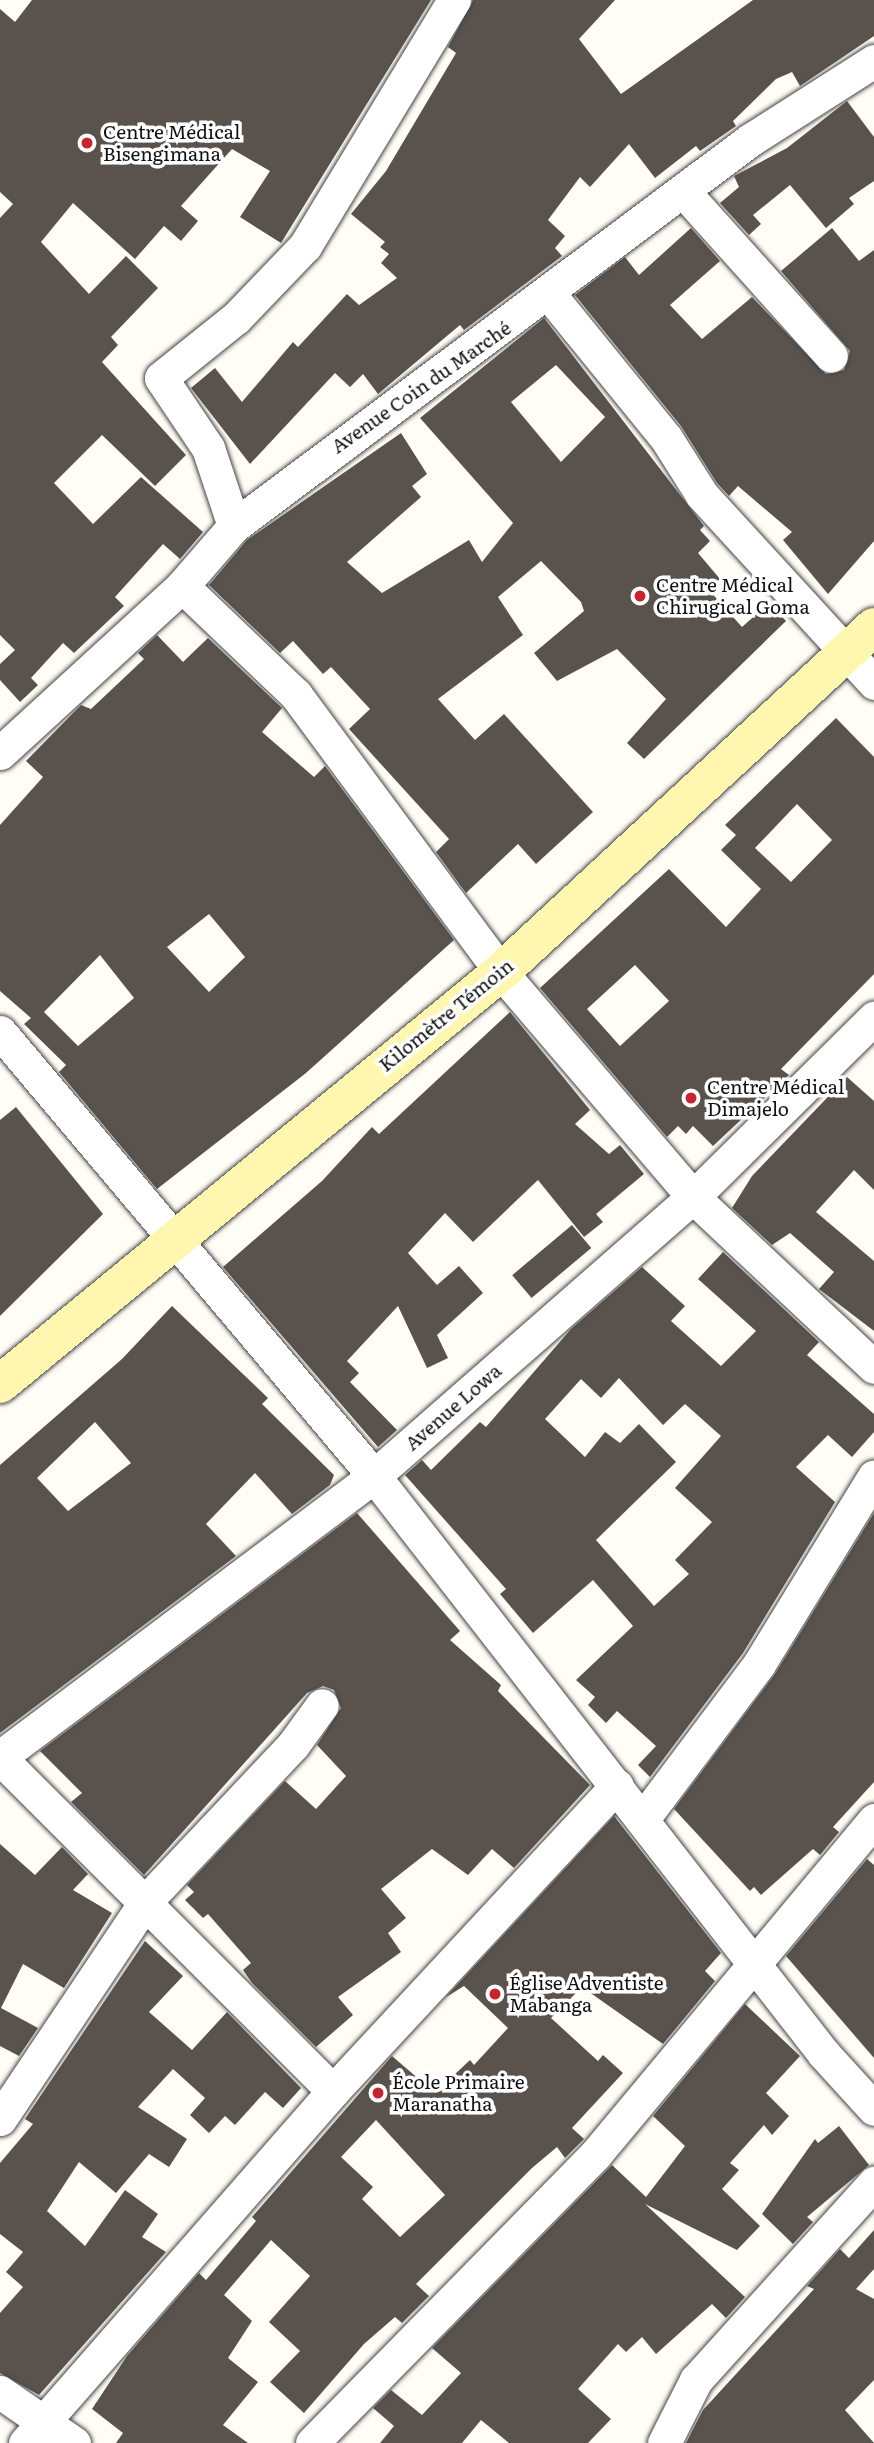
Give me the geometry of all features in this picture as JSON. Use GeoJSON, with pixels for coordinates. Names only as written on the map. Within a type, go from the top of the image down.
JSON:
{"type":"FeatureCollection","features":[{"type":"Feature","properties":{"kind":"main road","name":"Kilomètre Témoin"},"geometry":{"type":"LineString","coordinates":[[0,1384],[171,1237],[501,972],[874,627]]}},
{"type":"Feature","properties":{"kind":"street"},"geometry":{"type":"LineString","coordinates":[[234,526],[208,448],[161,378],[236,318],[305,246],[454,0]]}},
{"type":"Feature","properties":{"kind":"street","name":"Avenue Coin du Marché"},"geometry":{"type":"LineString","coordinates":[[0,753],[182,586],[234,526],[684,192],[874,61]]}},
{"type":"Feature","properties":{"kind":"street"},"geometry":{"type":"LineString","coordinates":[[684,192],[831,356]]}},
{"type":"Feature","properties":{"kind":"street"},"geometry":{"type":"LineString","coordinates":[[549,294],[666,438],[702,495],[843,654],[874,683]]}},
{"type":"Feature","properties":{"kind":"street"},"geometry":{"type":"LineString","coordinates":[[182,586],[296,695],[501,972],[693,1197],[874,1367]]}},
{"type":"Feature","properties":{"kind":"street","name":"Avenue Lowa"},"geometry":{"type":"LineString","coordinates":[[0,1758],[374,1476],[693,1197],[874,1018]]}},
{"type":"Feature","properties":{"kind":"street"},"geometry":{"type":"LineString","coordinates":[[4,1043],[374,1476],[617,1785],[645,1816],[755,1958],[824,2053],[874,2109]]}},
{"type":"Feature","properties":{"kind":"street"},"geometry":{"type":"LineString","coordinates":[[645,1816],[759,1664],[874,1476]]}},
{"type":"Feature","properties":{"kind":"street"},"geometry":{"type":"LineString","coordinates":[[0,2119],[146,1901],[293,1745],[321,1705]]}},
{"type":"Feature","properties":{"kind":"street"},"geometry":{"type":"LineString","coordinates":[[0,1758],[146,1901],[333,2091]]}},
{"type":"Feature","properties":{"kind":"street"},"geometry":{"type":"LineString","coordinates":[[35,2434],[333,2091],[617,1785]]}},
{"type":"Feature","properties":{"kind":"street"},"geometry":{"type":"LineString","coordinates":[[312,2443],[594,2155],[755,1958],[874,1820]]}},
{"type":"Feature","properties":{"kind":"street"},"geometry":{"type":"LineString","coordinates":[[664,2443],[696,2380],[874,2183]]}},
{"type":"Feature","properties":{"kind":"street"},"geometry":{"type":"LineString","coordinates":[[0,2392],[35,2434],[74,2443]]}},
{"type":"Feature","properties":{"kind":"building"},"geometry":{"type":"Polygon","coordinates":[[[32,0],[431,0],[281,243],[240,217],[270,171],[232,149],[181,206],[198,221],[181,241],[164,226],[135,259],[73,203],[41,242],[89,294],[126,256],[158,288],[111,337],[118,345],[102,362],[186,455],[155,486],[102,435],[54,483],[93,524],[141,477],[203,532],[180,559],[163,544],[115,597],[124,606],[74,653],[63,643],[31,678],[38,685],[20,702],[0,680],[0,664],[15,650],[0,635],[0,218],[13,204],[0,192],[0,9],[15,22],[32,0]]]}},
{"type":"Feature","properties":{"kind":"building"},"geometry":{"type":"Polygon","coordinates":[[[473,0],[615,0],[579,39],[621,94],[753,0],[874,0],[874,36],[800,86],[792,72],[776,79],[733,121],[736,126],[700,151],[696,146],[655,178],[629,144],[590,187],[580,177],[548,220],[565,236],[555,248],[562,256],[464,330],[460,325],[378,394],[363,374],[350,387],[335,373],[250,464],[191,388],[215,368],[242,402],[293,342],[298,347],[347,294],[359,305],[397,278],[381,263],[389,254],[380,247],[385,242],[351,214],[386,171],[456,53],[448,47],[473,0]]]}},
{"type":"Feature","properties":{"kind":"building"},"geometry":{"type":"Polygon","coordinates":[[[847,101],[874,137],[874,181],[849,198],[854,204],[826,228],[790,185],[753,215],[761,224],[749,235],[720,203],[739,187],[734,176],[787,148],[847,101]]]}},
{"type":"Feature","properties":{"kind":"building"},"geometry":{"type":"Polygon","coordinates":[[[691,228],[720,261],[670,305],[702,339],[752,297],[826,374],[844,370],[850,351],[781,271],[832,228],[859,261],[874,250],[874,541],[828,594],[783,540],[792,532],[738,486],[729,496],[717,483],[681,426],[575,295],[625,257],[639,275],[691,228]]]}},
{"type":"Feature","properties":{"kind":"building"},"geometry":{"type":"Polygon","coordinates":[[[544,318],[704,526],[700,530],[710,541],[698,553],[720,579],[708,589],[742,627],[769,603],[786,621],[644,759],[627,743],[666,699],[617,649],[557,681],[534,653],[584,611],[581,602],[541,561],[498,597],[523,635],[438,699],[475,740],[504,714],[593,812],[536,864],[518,844],[466,893],[436,852],[449,839],[349,729],[370,709],[331,667],[323,674],[293,641],[280,653],[209,585],[247,540],[401,433],[427,474],[412,486],[421,497],[347,562],[382,593],[469,540],[482,562],[513,523],[420,418],[544,318]],[[556,365],[511,402],[561,462],[605,417],[556,365]]]}},
{"type":"Feature","properties":{"kind":"building"},"geometry":{"type":"Polygon","coordinates":[[[157,635],[183,662],[208,638],[282,708],[262,732],[314,777],[325,766],[454,940],[306,1073],[157,1189],[59,1072],[66,1065],[24,1024],[31,1018],[0,991],[0,825],[43,777],[26,761],[81,705],[91,709],[144,659],[138,653],[157,635]],[[209,914],[167,947],[209,992],[245,957],[209,914]],[[100,955],[44,1012],[78,1046],[134,998],[100,955]]]}},
{"type":"Feature","properties":{"kind":"building"},"geometry":{"type":"Polygon","coordinates":[[[836,718],[874,757],[874,974],[781,1069],[789,1075],[713,1146],[693,1126],[686,1134],[678,1126],[667,1137],[540,988],[669,869],[726,927],[761,889],[721,850],[736,835],[725,825],[836,718]],[[797,804],[755,848],[791,882],[832,840],[797,804]],[[635,965],[587,1009],[620,1046],[669,1001],[635,965]]]}},
{"type":"Feature","properties":{"kind":"building"},"geometry":{"type":"Polygon","coordinates":[[[510,1012],[590,1110],[575,1124],[609,1154],[620,1145],[644,1174],[596,1214],[603,1222],[584,1237],[538,1180],[473,1242],[445,1213],[408,1253],[437,1285],[459,1266],[483,1293],[437,1335],[448,1358],[427,1368],[398,1306],[347,1361],[359,1373],[350,1382],[397,1430],[378,1447],[223,1267],[322,1181],[372,1127],[379,1134],[510,1012]]]}},
{"type":"Feature","properties":{"kind":"building"},"geometry":{"type":"Polygon","coordinates":[[[847,1077],[874,1101],[874,1190],[854,1170],[816,1212],[874,1261],[874,1331],[819,1289],[834,1272],[790,1233],[772,1245],[732,1208],[752,1176],[847,1077]]]}},
{"type":"Feature","properties":{"kind":"building"},"geometry":{"type":"Polygon","coordinates":[[[16,1107],[103,1214],[0,1316],[0,1120],[16,1107]]]}},
{"type":"Feature","properties":{"kind":"building"},"geometry":{"type":"Polygon","coordinates":[[[572,1225],[591,1248],[532,1298],[512,1275],[572,1225]]]}},
{"type":"Feature","properties":{"kind":"building"},"geometry":{"type":"Polygon","coordinates":[[[723,1252],[819,1342],[807,1355],[874,1414],[874,1432],[852,1457],[828,1435],[796,1467],[835,1502],[743,1653],[650,1777],[638,1765],[656,1746],[617,1711],[606,1723],[588,1705],[595,1697],[576,1680],[633,1626],[593,1580],[533,1633],[500,1594],[506,1589],[405,1475],[422,1460],[431,1470],[480,1422],[486,1427],[571,1329],[642,1267],[685,1306],[671,1321],[721,1366],[756,1331],[698,1279],[723,1252]],[[619,1378],[601,1398],[581,1379],[545,1419],[585,1457],[605,1432],[620,1443],[639,1424],[676,1462],[596,1540],[654,1606],[689,1574],[675,1560],[712,1522],[675,1488],[721,1436],[685,1404],[663,1425],[619,1378]]]}},
{"type":"Feature","properties":{"kind":"building"},"geometry":{"type":"Polygon","coordinates":[[[172,1306],[268,1398],[262,1404],[334,1475],[330,1485],[292,1514],[255,1473],[206,1524],[236,1556],[0,1733],[0,1465],[122,1359],[172,1306]],[[95,1422],[37,1478],[68,1511],[131,1463],[95,1422]]]}},
{"type":"Feature","properties":{"kind":"building"},"geometry":{"type":"Polygon","coordinates":[[[357,1513],[460,1631],[450,1640],[501,1685],[498,1691],[590,1785],[514,1868],[492,1849],[468,1875],[432,1849],[381,1889],[406,1918],[388,1933],[401,1952],[338,1997],[353,2015],[316,2047],[252,1983],[243,1970],[251,1963],[208,1914],[203,1918],[185,1900],[194,1892],[187,1885],[285,1781],[316,1809],[346,1776],[317,1745],[341,1708],[334,1690],[323,1686],[307,1693],[144,1875],[71,1802],[82,1793],[40,1751],[357,1513]]]}},
{"type":"Feature","properties":{"kind":"building"},"geometry":{"type":"Polygon","coordinates":[[[874,1513],[874,1782],[833,1827],[839,1832],[820,1855],[813,1849],[761,1895],[754,1887],[750,1891],[674,1809],[775,1674],[874,1513]]]}},
{"type":"Feature","properties":{"kind":"building"},"geometry":{"type":"Polygon","coordinates":[[[614,1816],[721,1953],[705,1971],[715,1981],[663,2044],[582,1987],[551,2018],[598,2061],[603,2055],[623,2073],[572,2128],[584,2139],[565,2158],[557,2147],[532,2168],[416,2284],[429,2296],[402,2323],[395,2317],[364,2344],[304,2413],[270,2382],[300,2351],[269,2322],[310,2276],[271,2240],[224,2295],[252,2321],[228,2358],[258,2382],[223,2425],[248,2443],[116,2443],[123,2433],[92,2409],[127,2356],[199,2273],[206,2280],[256,2221],[252,2217],[392,2056],[435,2093],[470,2060],[474,2065],[508,2028],[464,1986],[446,1997],[614,1816]],[[376,2120],[341,2157],[373,2187],[362,2199],[400,2237],[445,2195],[376,2120]]]}},
{"type":"Feature","properties":{"kind":"building"},"geometry":{"type":"Polygon","coordinates":[[[0,1844],[35,1875],[62,1847],[88,1874],[73,1890],[112,1913],[64,1988],[23,1964],[1,2008],[38,2028],[19,2056],[0,2046],[0,1844]]]}},
{"type":"Feature","properties":{"kind":"building"},"geometry":{"type":"Polygon","coordinates":[[[867,1859],[874,1865],[874,2058],[786,1956],[867,1859]]]}},
{"type":"Feature","properties":{"kind":"building"},"geometry":{"type":"Polygon","coordinates":[[[145,1941],[183,1976],[149,2012],[192,2050],[227,2012],[301,2088],[283,2108],[265,2092],[235,2125],[225,2116],[209,2133],[190,2115],[205,2098],[173,2069],[138,2107],[187,2139],[169,2167],[149,2154],[116,2193],[79,2162],[47,2211],[85,2246],[125,2190],[158,2214],[142,2237],[166,2252],[39,2395],[0,2373],[0,2313],[23,2287],[6,2272],[23,2252],[0,2234],[0,2163],[33,2124],[25,2119],[145,1941]]]}},
{"type":"Feature","properties":{"kind":"building"},"geometry":{"type":"Polygon","coordinates":[[[745,2004],[800,2056],[766,2093],[789,2116],[772,2135],[764,2125],[730,2163],[739,2170],[722,2189],[760,2226],[737,2250],[645,2204],[745,2297],[726,2318],[712,2304],[656,2354],[642,2337],[626,2352],[618,2344],[578,2389],[611,2419],[588,2443],[509,2443],[481,2420],[462,2443],[380,2443],[394,2426],[373,2408],[391,2390],[422,2415],[461,2373],[432,2348],[612,2165],[646,2197],[685,2146],[653,2116],[745,2004]]]}},
{"type":"Feature","properties":{"kind":"building"},"geometry":{"type":"Polygon","coordinates":[[[839,2126],[869,2165],[807,2217],[813,2222],[793,2244],[762,2214],[815,2139],[818,2143],[839,2126]]]}},
{"type":"Feature","properties":{"kind":"building"},"geometry":{"type":"Polygon","coordinates":[[[874,2230],[874,2269],[856,2289],[874,2299],[874,2380],[845,2410],[874,2443],[686,2443],[703,2410],[814,2289],[807,2286],[840,2249],[849,2258],[874,2230]]]}},
{"type":"Feature","properties":{"kind":"place","name":"Centre Médical Bisengimana"},"geometry":{"type":"Point","coordinates":[87,143]}},
{"type":"Feature","properties":{"kind":"place","name":"Centre Médical Chirugical Goma"},"geometry":{"type":"Point","coordinates":[640,596]}},
{"type":"Feature","properties":{"kind":"place","name":"Centre Médical Dimajelo"},"geometry":{"type":"Point","coordinates":[691,1098]}},
{"type":"Feature","properties":{"kind":"place","name":"Église Adventiste Mabanga"},"geometry":{"type":"Point","coordinates":[495,1994]}},
{"type":"Feature","properties":{"kind":"place","name":"École Primaire Maranatha"},"geometry":{"type":"Point","coordinates":[378,2093]}}]}
